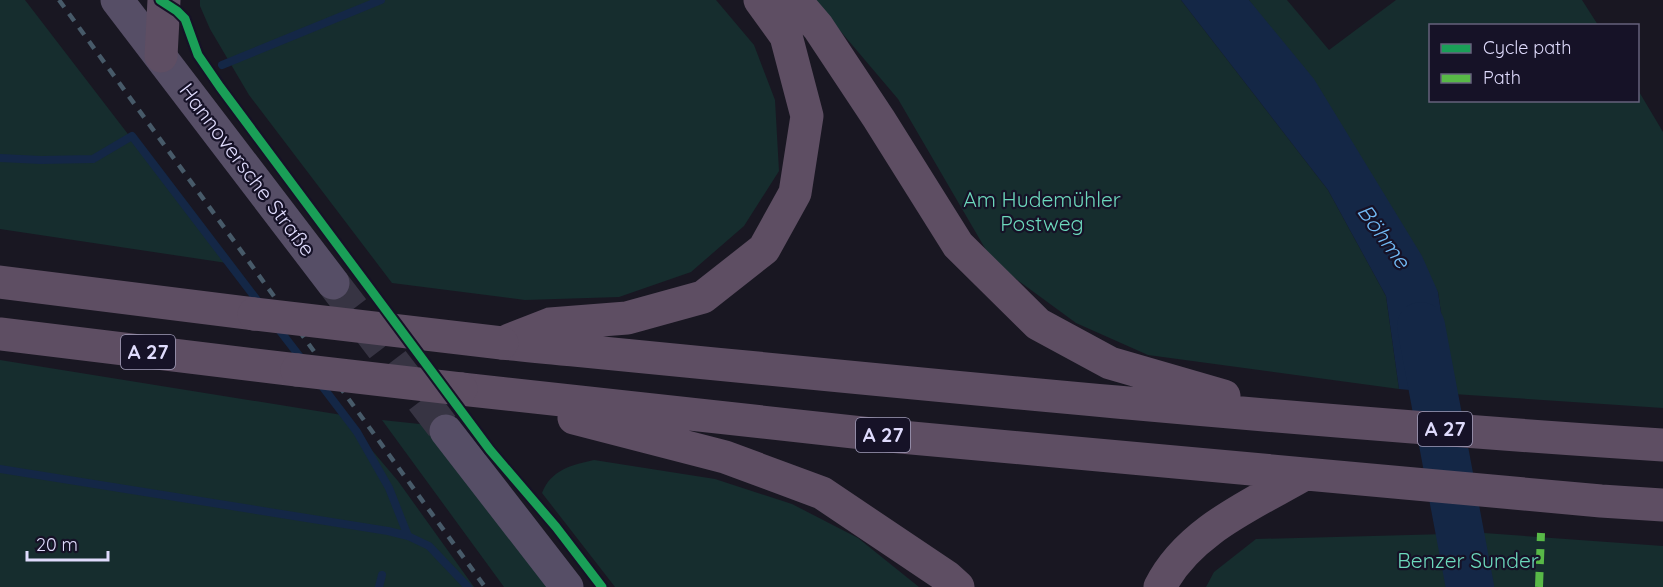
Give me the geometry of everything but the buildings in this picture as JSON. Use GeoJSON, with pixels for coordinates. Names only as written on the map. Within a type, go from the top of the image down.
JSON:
{"type":"FeatureCollection","features":[{"type":"Feature","properties":{"kind":"highway"},"geometry":{"type":"LineString","coordinates":[[161,56],[164,0]]}},
{"type":"Feature","properties":{"kind":"highway"},"geometry":{"type":"LineString","coordinates":[[502,343],[550,324],[627,318],[703,297],[764,249],[795,193],[807,116],[786,36],[760,0]]}},
{"type":"Feature","properties":{"kind":"highway"},"geometry":{"type":"LineString","coordinates":[[795,0],[824,36],[958,245],[1038,324],[1110,363],[1294,417]]}},
{"type":"Feature","properties":{"kind":"highway","name":"A 27"},"geometry":{"type":"LineString","coordinates":[[0,282],[502,343],[1294,417],[1663,445]]}},
{"type":"Feature","properties":{"kind":"highway","name":"A 27"},"geometry":{"type":"LineString","coordinates":[[0,334],[461,389],[890,436],[1663,505]]}},
{"type":"Feature","properties":{"kind":"highway"},"geometry":{"type":"LineString","coordinates":[[461,389],[725,457],[822,493],[947,577],[958,587]]}},
{"type":"Feature","properties":{"kind":"highway"},"geometry":{"type":"LineString","coordinates":[[1160,587],[1168,571],[1201,536],[1305,474]]}},
{"type":"Feature","properties":{"kind":"main road","name":"Hannoversche Straße"},"geometry":{"type":"LineString","coordinates":[[117,0],[333,283]]}},
{"type":"Feature","properties":{"kind":"main road"},"geometry":{"type":"LineString","coordinates":[[446,431],[567,587]]}},
{"type":"Feature","properties":{"kind":"green space"},"geometry":{"type":"Polygon","coordinates":[[[0,0],[25,0],[227,263],[0,229],[0,0]]]}},
{"type":"Feature","properties":{"kind":"green space"},"geometry":{"type":"Polygon","coordinates":[[[200,0],[716,0],[754,45],[775,100],[779,171],[744,226],[691,272],[619,297],[525,300],[392,283],[249,95],[210,29],[200,6],[200,0]]]}},
{"type":"Feature","properties":{"kind":"green space","name":"Am Hudemühler Postweg"},"geometry":{"type":"Polygon","coordinates":[[[814,0],[1181,0],[1328,190],[1386,296],[1399,389],[1148,355],[1076,323],[993,262],[898,99],[814,0]]]}},
{"type":"Feature","properties":{"kind":"green space"},"geometry":{"type":"Polygon","coordinates":[[[1249,0],[1287,0],[1329,50],[1396,0],[1582,0],[1597,24],[1429,24],[1429,102],[1639,102],[1639,92],[1663,132],[1663,408],[1453,394],[1438,292],[1249,0]]]}},
{"type":"Feature","properties":{"kind":"green space"},"geometry":{"type":"Polygon","coordinates":[[[0,360],[342,415],[398,481],[474,587],[0,587],[0,360]]]}},
{"type":"Feature","properties":{"kind":"green space"},"geometry":{"type":"Polygon","coordinates":[[[382,420],[429,425],[552,587],[504,587],[382,420]]]}},
{"type":"Feature","properties":{"kind":"green space"},"geometry":{"type":"Polygon","coordinates":[[[594,460],[715,479],[792,504],[858,538],[919,587],[615,587],[542,493],[556,474],[577,464],[594,460]]]}},
{"type":"Feature","properties":{"kind":"green space","name":"Benzer Sunder"},"geometry":{"type":"Polygon","coordinates":[[[1484,533],[1663,546],[1663,587],[1206,587],[1214,572],[1256,539],[1484,533]]]}},
{"type":"Feature","properties":{"kind":"water"},"geometry":{"type":"Polygon","coordinates":[[[1181,0],[1249,0],[1314,79],[1422,256],[1438,292],[1453,394],[1399,389],[1386,296],[1328,190],[1181,0]]]}},
{"type":"Feature","properties":{"kind":"waterway"},"geometry":{"type":"LineString","coordinates":[[222,65],[381,0]]}},
{"type":"Feature","properties":{"kind":"waterway"},"geometry":{"type":"LineString","coordinates":[[0,158],[93,159],[132,136],[260,304]]}},
{"type":"Feature","properties":{"kind":"waterway","name":"Böhme"},"geometry":{"type":"LineString","coordinates":[[1421,326],[1470,587]]}},
{"type":"Feature","properties":{"kind":"waterway"},"geometry":{"type":"LineString","coordinates":[[277,327],[304,362]]}},
{"type":"Feature","properties":{"kind":"waterway"},"geometry":{"type":"LineString","coordinates":[[319,382],[357,432],[389,488],[408,536]]}},
{"type":"Feature","properties":{"kind":"waterway"},"geometry":{"type":"LineString","coordinates":[[0,469],[408,536],[429,546],[468,587]]}},
{"type":"Feature","properties":{"kind":"waterway"},"geometry":{"type":"LineString","coordinates":[[379,587],[382,575]]}},
{"type":"Feature","properties":{"kind":"tunnel"},"geometry":{"type":"LineString","coordinates":[[333,283],[446,431]]}},
{"type":"Feature","properties":{"kind":"railway"},"geometry":{"type":"LineString","coordinates":[[59,0],[485,587]]}},
{"type":"Feature","properties":{"kind":"marked path"},"geometry":{"type":"LineString","coordinates":[[1539,587],[1541,533]]}},
{"type":"Feature","properties":{"kind":"cycle path"},"geometry":{"type":"LineString","coordinates":[[160,0],[185,19],[198,55],[220,87],[490,450],[556,527],[602,587]]}}]}
